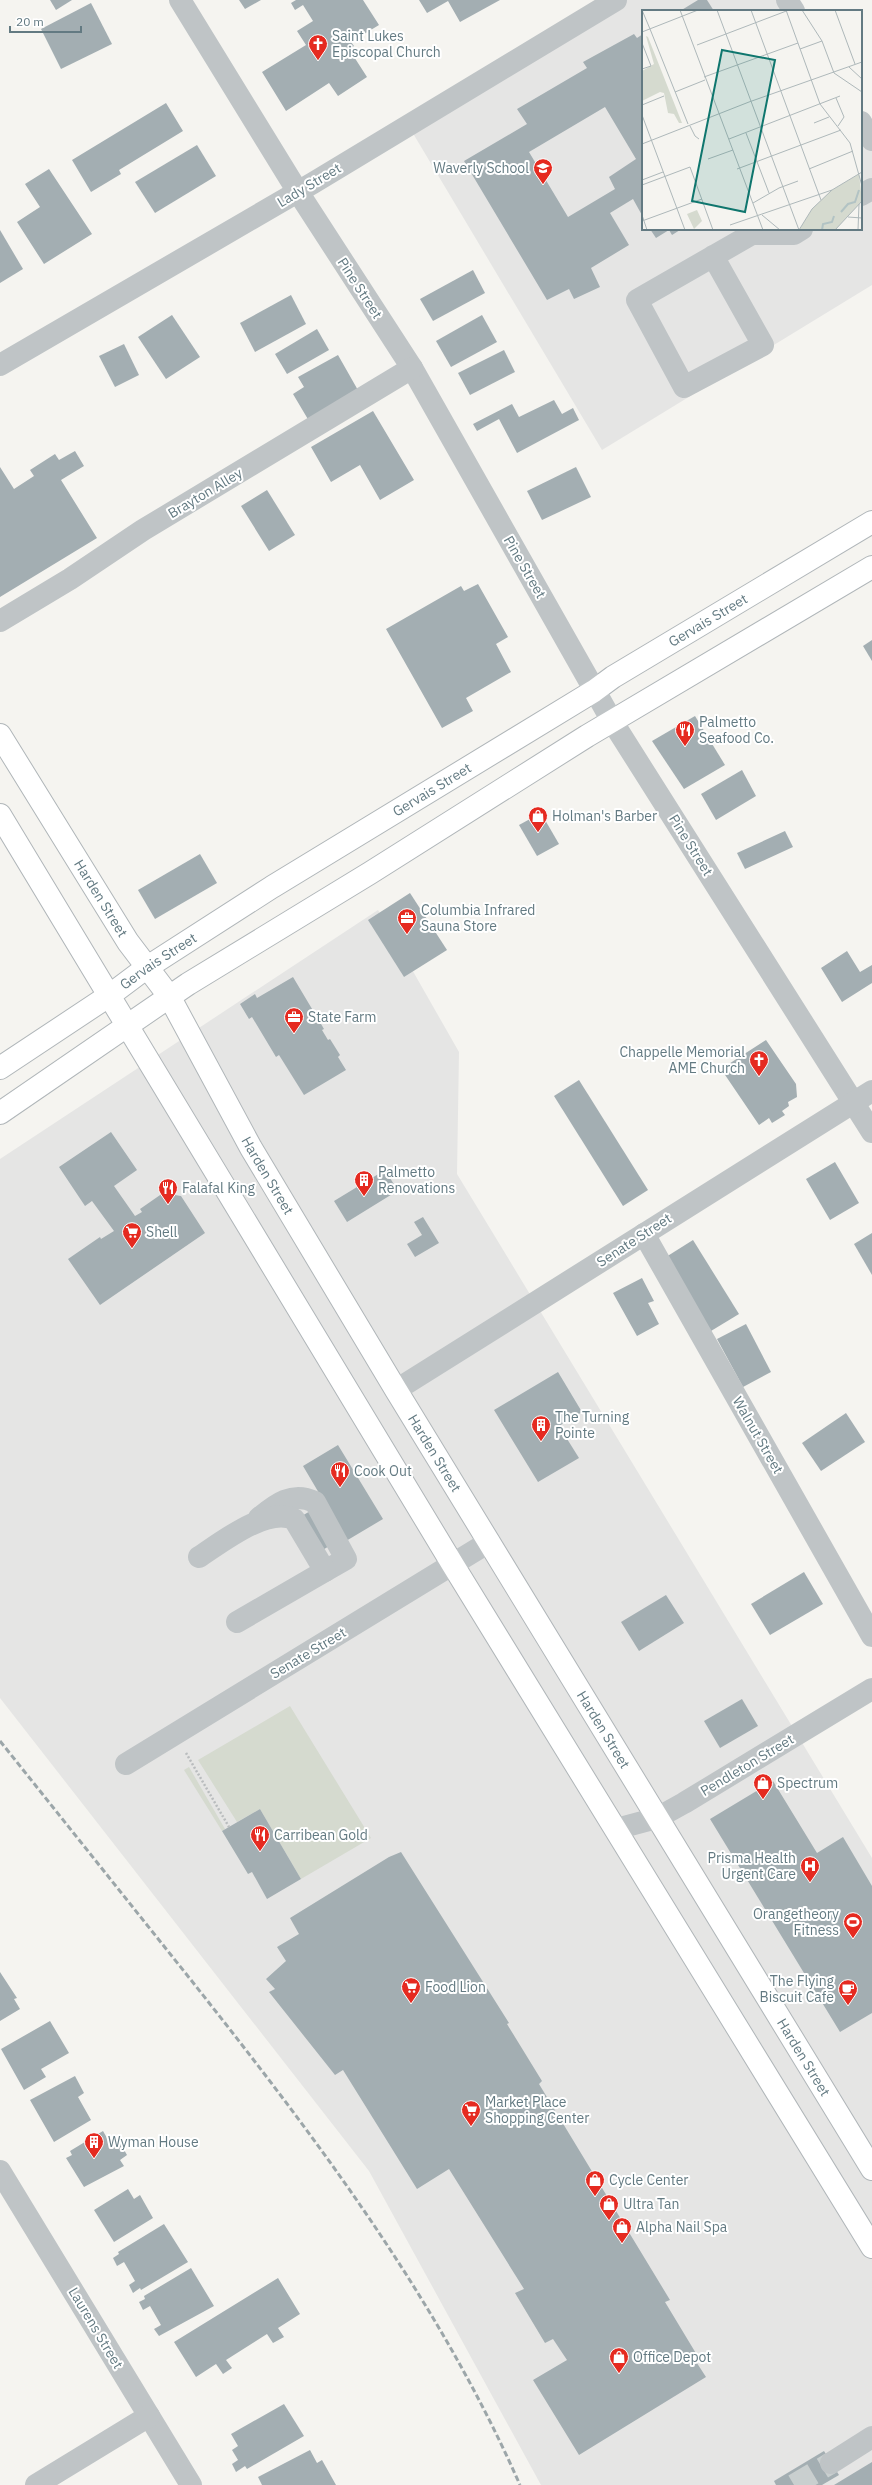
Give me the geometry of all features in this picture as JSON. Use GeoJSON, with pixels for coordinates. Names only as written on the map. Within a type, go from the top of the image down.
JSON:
{"type":"FeatureCollection","features":[{"type":"Feature","properties":{"kind":"main road","name":"Gervais Street"},"geometry":{"type":"LineString","coordinates":[[0,1068],[110,995],[146,968],[272,887],[594,691],[613,677],[872,522]]}},
{"type":"Feature","properties":{"kind":"main road"},"geometry":{"type":"LineString","coordinates":[[0,1113],[128,1026],[169,996],[370,873],[612,721],[872,567]]}},
{"type":"Feature","properties":{"kind":"main road","name":"Harden Street"},"geometry":{"type":"LineString","coordinates":[[0,735],[146,968],[169,996],[251,1148],[396,1390],[872,2169]]}},
{"type":"Feature","properties":{"kind":"main road"},"geometry":{"type":"LineString","coordinates":[[0,815],[453,1565],[872,2247]]}},
{"type":"Feature","properties":{"kind":"street","name":"Pine Street"},"geometry":{"type":"LineString","coordinates":[[180,0],[298,192],[412,368],[612,721],[863,1097],[872,1132]]}},
{"type":"Feature","properties":{"kind":"street","name":"Lady Street"},"geometry":{"type":"LineString","coordinates":[[0,365],[298,192],[616,0]]}},
{"type":"Feature","properties":{"kind":"street"},"geometry":{"type":"LineString","coordinates":[[862,124],[872,140]]}},
{"type":"Feature","properties":{"kind":"street"},"geometry":{"type":"LineString","coordinates":[[862,194],[872,189]]}},
{"type":"Feature","properties":{"kind":"street"},"geometry":{"type":"LineString","coordinates":[[713,256],[763,344],[684,388],[637,300],[713,256],[752,234],[795,231]]}},
{"type":"Feature","properties":{"kind":"street","name":"Brayton Alley"},"geometry":{"type":"LineString","coordinates":[[0,621],[70,579],[143,530],[412,368]]}},
{"type":"Feature","properties":{"kind":"street","name":"Senate Street"},"geometry":{"type":"LineString","coordinates":[[396,1390],[863,1097]]}},
{"type":"Feature","properties":{"kind":"street","name":"Walnut Street"},"geometry":{"type":"LineString","coordinates":[[644,1234],[872,1636]]}},
{"type":"Feature","properties":{"kind":"street"},"geometry":{"type":"LineString","coordinates":[[199,1557],[252,1524],[280,1516],[294,1519],[325,1571],[237,1622]]}},
{"type":"Feature","properties":{"kind":"street","name":"Senate Street"},"geometry":{"type":"LineString","coordinates":[[126,1764],[490,1542]]}},
{"type":"Feature","properties":{"kind":"street","name":"Pendleton Street"},"geometry":{"type":"LineString","coordinates":[[616,1829],[657,1818],[872,1689]]}},
{"type":"Feature","properties":{"kind":"street","name":"Laurens Street"},"geometry":{"type":"LineString","coordinates":[[0,2171],[191,2485]]}},
{"type":"Feature","properties":{"kind":"street"},"geometry":{"type":"LineString","coordinates":[[36,2485],[149,2416]]}},
{"type":"Feature","properties":{"kind":"street"},"geometry":{"type":"LineString","coordinates":[[832,2463],[872,2437]]}},
{"type":"Feature","properties":{"kind":"path"},"geometry":{"type":"LineString","coordinates":[[198,1774],[229,1827]]}},
{"type":"Feature","properties":{"kind":"shaded area","name":"Waverly School"},"geometry":{"type":"Polygon","coordinates":[[[616,0],[787,0],[793,10],[642,10],[642,230],[862,230],[862,124],[872,140],[872,285],[602,450],[408,125],[616,0]]]}},
{"type":"Feature","properties":{"kind":"shaded area"},"geometry":{"type":"Polygon","coordinates":[[[378,910],[459,1052],[457,1174],[872,1858],[872,2485],[541,2485],[369,2171],[0,1698],[0,1159],[378,910]]]}},
{"type":"Feature","properties":{"kind":"shaded area"},"geometry":{"type":"Polygon","coordinates":[[[290,1706],[371,1838],[301,1879],[260,1809],[237,1822],[198,1760],[290,1706]]]}},
{"type":"Feature","properties":{"kind":"shaded area"},"geometry":{"type":"Polygon","coordinates":[[[189,1767],[225,1829],[222,1831],[184,1770],[189,1767]]]}},
{"type":"Feature","properties":{"kind":"building"},"geometry":{"type":"Polygon","coordinates":[[[50,0],[72,0],[56,10],[50,0]]]}},
{"type":"Feature","properties":{"kind":"building"},"geometry":{"type":"Polygon","coordinates":[[[239,0],[261,0],[245,9],[239,0]]]}},
{"type":"Feature","properties":{"kind":"building","name":"Saint Lukes Episcopal Church"},"geometry":{"type":"Polygon","coordinates":[[[296,0],[363,0],[379,25],[351,42],[354,46],[349,49],[367,77],[338,96],[329,83],[286,111],[262,72],[306,45],[297,31],[313,21],[303,5],[295,10],[291,3],[296,0]]]}},
{"type":"Feature","properties":{"kind":"building"},"geometry":{"type":"Polygon","coordinates":[[[419,0],[500,0],[460,22],[448,1],[427,13],[419,0]]]}},
{"type":"Feature","properties":{"kind":"building"},"geometry":{"type":"Polygon","coordinates":[[[698,0],[707,0],[713,10],[682,10],[698,0]]]}},
{"type":"Feature","properties":{"kind":"building"},"geometry":{"type":"Polygon","coordinates":[[[91,3],[112,44],[61,69],[41,29],[91,3]]]}},
{"type":"Feature","properties":{"kind":"building"},"geometry":{"type":"Polygon","coordinates":[[[634,34],[637,38],[642,35],[642,215],[633,199],[610,213],[629,245],[591,268],[600,287],[574,299],[569,289],[547,300],[464,161],[527,124],[517,109],[587,68],[583,62],[634,34]],[[605,107],[529,152],[568,217],[615,189],[609,177],[636,159],[605,107]]]}},
{"type":"Feature","properties":{"kind":"building"},"geometry":{"type":"Polygon","coordinates":[[[166,103],[183,131],[119,170],[121,174],[91,192],[72,160],[166,103]]]}},
{"type":"Feature","properties":{"kind":"building"},"geometry":{"type":"Polygon","coordinates":[[[197,145],[216,176],[155,213],[135,182],[197,145]]]}},
{"type":"Feature","properties":{"kind":"building"},"geometry":{"type":"Polygon","coordinates":[[[49,169],[92,234],[44,264],[17,222],[40,207],[25,184],[49,169]]]}},
{"type":"Feature","properties":{"kind":"building"},"geometry":{"type":"Polygon","coordinates":[[[0,230],[23,269],[0,283],[0,230]]]}},
{"type":"Feature","properties":{"kind":"building"},"geometry":{"type":"Polygon","coordinates":[[[651,230],[669,230],[656,238],[651,230]]]}},
{"type":"Feature","properties":{"kind":"building"},"geometry":{"type":"Polygon","coordinates":[[[669,230],[680,230],[672,235],[669,230]]]}},
{"type":"Feature","properties":{"kind":"building"},"geometry":{"type":"Polygon","coordinates":[[[473,270],[485,293],[433,321],[420,299],[473,270]]]}},
{"type":"Feature","properties":{"kind":"building"},"geometry":{"type":"Polygon","coordinates":[[[291,295],[306,324],[255,352],[240,323],[291,295]]]}},
{"type":"Feature","properties":{"kind":"building"},"geometry":{"type":"Polygon","coordinates":[[[172,315],[200,357],[166,379],[138,337],[172,315]]]}},
{"type":"Feature","properties":{"kind":"building"},"geometry":{"type":"Polygon","coordinates":[[[482,315],[497,342],[451,367],[436,341],[482,315]]]}},
{"type":"Feature","properties":{"kind":"building"},"geometry":{"type":"Polygon","coordinates":[[[317,329],[329,350],[287,374],[275,354],[317,329]]]}},
{"type":"Feature","properties":{"kind":"building"},"geometry":{"type":"Polygon","coordinates":[[[124,344],[139,375],[115,387],[99,356],[124,344]]]}},
{"type":"Feature","properties":{"kind":"building"},"geometry":{"type":"Polygon","coordinates":[[[504,350],[515,372],[470,395],[458,373],[504,350]]]}},
{"type":"Feature","properties":{"kind":"building"},"geometry":{"type":"Polygon","coordinates":[[[338,355],[359,392],[309,421],[293,394],[304,387],[298,377],[338,355]]]}},
{"type":"Feature","properties":{"kind":"building"},"geometry":{"type":"Polygon","coordinates":[[[554,400],[562,414],[573,408],[579,420],[517,453],[499,419],[477,431],[473,424],[512,404],[519,417],[554,400]]]}},
{"type":"Feature","properties":{"kind":"building"},"geometry":{"type":"Polygon","coordinates":[[[373,411],[414,480],[380,500],[360,465],[331,482],[311,447],[373,411]]]}},
{"type":"Feature","properties":{"kind":"building"},"geometry":{"type":"Polygon","coordinates":[[[75,451],[84,466],[61,480],[97,538],[0,597],[0,467],[14,489],[34,476],[30,470],[55,454],[59,460],[75,451]]]}},
{"type":"Feature","properties":{"kind":"building"},"geometry":{"type":"Polygon","coordinates":[[[576,467],[591,497],[542,520],[527,491],[576,467]]]}},
{"type":"Feature","properties":{"kind":"building"},"geometry":{"type":"Polygon","coordinates":[[[267,490],[295,535],[269,551],[241,506],[267,490]]]}},
{"type":"Feature","properties":{"kind":"building"},"geometry":{"type":"Polygon","coordinates":[[[478,584],[508,637],[496,644],[511,672],[466,698],[473,711],[442,728],[386,629],[461,586],[464,591],[478,584]]]}},
{"type":"Feature","properties":{"kind":"building"},"geometry":{"type":"Polygon","coordinates":[[[872,640],[872,661],[863,646],[872,640]]]}},
{"type":"Feature","properties":{"kind":"building","name":"Palmetto Seafood Co."},"geometry":{"type":"Polygon","coordinates":[[[695,716],[725,765],[684,789],[652,741],[695,716]]]}},
{"type":"Feature","properties":{"kind":"building"},"geometry":{"type":"Polygon","coordinates":[[[742,770],[756,796],[716,820],[701,794],[742,770]]]}},
{"type":"Feature","properties":{"kind":"building","name":"Holman's Barber"},"geometry":{"type":"Polygon","coordinates":[[[541,813],[559,844],[537,856],[519,825],[541,813]]]}},
{"type":"Feature","properties":{"kind":"building"},"geometry":{"type":"Polygon","coordinates":[[[785,831],[793,847],[745,869],[737,853],[785,831]]]}},
{"type":"Feature","properties":{"kind":"building"},"geometry":{"type":"Polygon","coordinates":[[[200,854],[217,883],[155,919],[138,890],[200,854]]]}},
{"type":"Feature","properties":{"kind":"building","name":"Columbia Infrared Sauna Store"},"geometry":{"type":"Polygon","coordinates":[[[410,893],[447,950],[404,977],[368,920],[410,893]]]}},
{"type":"Feature","properties":{"kind":"building"},"geometry":{"type":"Polygon","coordinates":[[[847,951],[860,972],[872,965],[872,983],[842,1002],[821,968],[847,951]]]}},
{"type":"Feature","properties":{"kind":"building","name":"State Farm"},"geometry":{"type":"Polygon","coordinates":[[[293,977],[324,1029],[322,1030],[328,1040],[330,1039],[340,1055],[338,1057],[346,1070],[304,1095],[279,1055],[276,1057],[252,1017],[249,1019],[240,1004],[255,994],[257,998],[293,977]]]}},
{"type":"Feature","properties":{"kind":"building","name":"Chappelle Memorial AME Church"},"geometry":{"type":"Polygon","coordinates":[[[766,1040],[796,1084],[797,1097],[788,1102],[789,1106],[782,1111],[785,1115],[772,1123],[769,1118],[759,1125],[721,1069],[766,1040]]]}},
{"type":"Feature","properties":{"kind":"building"},"geometry":{"type":"Polygon","coordinates":[[[579,1080],[648,1190],[623,1206],[554,1096],[579,1080]]]}},
{"type":"Feature","properties":{"kind":"building","name":"Shell"},"geometry":{"type":"Polygon","coordinates":[[[111,1132],[137,1170],[114,1186],[135,1216],[142,1212],[140,1209],[163,1193],[181,1196],[205,1233],[100,1305],[68,1259],[100,1237],[101,1239],[114,1231],[92,1201],[85,1206],[59,1167],[111,1132]]]}},
{"type":"Feature","properties":{"kind":"building"},"geometry":{"type":"Polygon","coordinates":[[[835,1162],[859,1203],[830,1220],[806,1179],[835,1162]]]}},
{"type":"Feature","properties":{"kind":"building","name":"Palmetto Renovations"},"geometry":{"type":"Polygon","coordinates":[[[385,1170],[395,1186],[391,1188],[394,1193],[347,1222],[334,1201],[385,1170]]]}},
{"type":"Feature","properties":{"kind":"building"},"geometry":{"type":"Polygon","coordinates":[[[423,1217],[439,1243],[415,1257],[407,1244],[422,1235],[414,1222],[423,1217]]]}},
{"type":"Feature","properties":{"kind":"building"},"geometry":{"type":"Polygon","coordinates":[[[872,1233],[872,1275],[854,1244],[872,1233]]]}},
{"type":"Feature","properties":{"kind":"building"},"geometry":{"type":"Polygon","coordinates":[[[693,1240],[739,1314],[711,1331],[666,1257],[693,1240]]]}},
{"type":"Feature","properties":{"kind":"building"},"geometry":{"type":"Polygon","coordinates":[[[642,1278],[654,1301],[648,1303],[659,1324],[637,1336],[613,1293],[642,1278]]]}},
{"type":"Feature","properties":{"kind":"building"},"geometry":{"type":"Polygon","coordinates":[[[746,1324],[771,1372],[743,1387],[717,1339],[746,1324]]]}},
{"type":"Feature","properties":{"kind":"building","name":"The Turning Pointe"},"geometry":{"type":"Polygon","coordinates":[[[558,1372],[582,1412],[559,1426],[579,1458],[538,1482],[494,1410],[558,1372]]]}},
{"type":"Feature","properties":{"kind":"building"},"geometry":{"type":"Polygon","coordinates":[[[846,1413],[865,1442],[821,1471],[802,1443],[846,1413]]]}},
{"type":"Feature","properties":{"kind":"building","name":"Cook Out"},"geometry":{"type":"Polygon","coordinates":[[[338,1445],[383,1519],[346,1541],[344,1537],[321,1551],[300,1517],[312,1510],[342,1532],[303,1466],[338,1445]]]}},
{"type":"Feature","properties":{"kind":"building"},"geometry":{"type":"Polygon","coordinates":[[[804,1572],[823,1604],[770,1635],[751,1604],[804,1572]]]}},
{"type":"Feature","properties":{"kind":"building"},"geometry":{"type":"Polygon","coordinates":[[[666,1595],[684,1623],[639,1651],[621,1622],[666,1595]]]}},
{"type":"Feature","properties":{"kind":"building"},"geometry":{"type":"Polygon","coordinates":[[[742,1699],[758,1726],[720,1748],[704,1721],[742,1699]]]}},
{"type":"Feature","properties":{"kind":"building"},"geometry":{"type":"Polygon","coordinates":[[[773,1781],[817,1853],[843,1837],[872,1886],[872,2013],[840,2032],[710,1819],[773,1781]]]}},
{"type":"Feature","properties":{"kind":"building","name":"Carribean Gold"},"geometry":{"type":"Polygon","coordinates":[[[260,1809],[301,1879],[267,1899],[252,1872],[248,1874],[222,1831],[260,1809]]]}},
{"type":"Feature","properties":{"kind":"building","name":"Market Place Shopping Center"},"geometry":{"type":"Polygon","coordinates":[[[401,1852],[509,2023],[507,2024],[542,2081],[539,2084],[670,2300],[665,2302],[697,2355],[693,2357],[706,2377],[579,2455],[533,2380],[567,2360],[553,2339],[545,2343],[515,2293],[524,2289],[449,2169],[417,2189],[343,2070],[335,2075],[269,1992],[275,1989],[266,1979],[286,1961],[277,1947],[299,1934],[290,1918],[389,1857],[401,1852]]]}},
{"type":"Feature","properties":{"kind":"building"},"geometry":{"type":"Polygon","coordinates":[[[0,1972],[17,1998],[14,1999],[20,2009],[0,2021],[0,1972]]]}},
{"type":"Feature","properties":{"kind":"building"},"geometry":{"type":"Polygon","coordinates":[[[50,2021],[69,2053],[41,2069],[46,2077],[24,2090],[1,2049],[50,2021]]]}},
{"type":"Feature","properties":{"kind":"building"},"geometry":{"type":"Polygon","coordinates":[[[75,2076],[84,2093],[78,2097],[91,2120],[54,2142],[30,2100],[75,2076]]]}},
{"type":"Feature","properties":{"kind":"building","name":"Wyman House"},"geometry":{"type":"Polygon","coordinates":[[[103,2131],[107,2138],[115,2134],[127,2155],[120,2160],[124,2166],[84,2187],[66,2158],[72,2155],[70,2151],[103,2131]]]}},
{"type":"Feature","properties":{"kind":"building"},"geometry":{"type":"Polygon","coordinates":[[[128,2189],[134,2199],[140,2195],[153,2218],[114,2242],[94,2210],[128,2189]]]}},
{"type":"Feature","properties":{"kind":"building"},"geometry":{"type":"Polygon","coordinates":[[[164,2224],[188,2262],[141,2290],[140,2288],[133,2293],[129,2285],[135,2281],[124,2262],[117,2266],[113,2258],[119,2254],[118,2252],[164,2224]]]}},
{"type":"Feature","properties":{"kind":"building"},"geometry":{"type":"Polygon","coordinates":[[[191,2268],[214,2306],[159,2336],[154,2329],[161,2325],[150,2306],[143,2310],[139,2302],[145,2299],[144,2296],[191,2268]]]}},
{"type":"Feature","properties":{"kind":"building"},"geometry":{"type":"Polygon","coordinates":[[[278,2278],[300,2314],[278,2328],[284,2337],[273,2343],[267,2334],[226,2360],[232,2368],[223,2374],[216,2364],[196,2377],[174,2342],[278,2278]]]}},
{"type":"Feature","properties":{"kind":"building"},"geometry":{"type":"Polygon","coordinates":[[[284,2404],[304,2436],[247,2469],[245,2466],[236,2472],[232,2464],[238,2460],[232,2450],[238,2446],[231,2434],[284,2404]]]}},
{"type":"Feature","properties":{"kind":"building"},"geometry":{"type":"Polygon","coordinates":[[[310,2450],[317,2463],[322,2460],[336,2485],[262,2485],[258,2477],[310,2450]]]}},
{"type":"Feature","properties":{"kind":"building"},"geometry":{"type":"Polygon","coordinates":[[[824,2451],[839,2475],[822,2485],[776,2485],[774,2481],[824,2451]]]}},
{"type":"Feature","properties":{"kind":"building"},"geometry":{"type":"Polygon","coordinates":[[[872,2462],[872,2485],[834,2485],[872,2462]]]}},
{"type":"Feature","properties":{"kind":"tunnel"},"geometry":{"type":"LineString","coordinates":[[794,2485],[831,2463]]}},
{"type":"Feature","properties":{"kind":"railway"},"geometry":{"type":"LineString","coordinates":[[0,1741],[238,2040],[329,2161],[372,2222],[413,2285],[452,2350],[487,2416],[520,2485]]}},
{"type":"Feature","properties":{"kind":"place","name":"Saint Lukes Episcopal Church"},"geometry":{"type":"Point","coordinates":[318,61]}},
{"type":"Feature","properties":{"kind":"place","name":"Waverly School"},"geometry":{"type":"Point","coordinates":[543,185]}},
{"type":"Feature","properties":{"kind":"place","name":"Palmetto Seafood Co."},"geometry":{"type":"Point","coordinates":[685,747]}},
{"type":"Feature","properties":{"kind":"place","name":"Holman's Barber"},"geometry":{"type":"Point","coordinates":[538,833]}},
{"type":"Feature","properties":{"kind":"place","name":"Columbia Infrared Sauna Store"},"geometry":{"type":"Point","coordinates":[407,935]}},
{"type":"Feature","properties":{"kind":"place","name":"State Farm"},"geometry":{"type":"Point","coordinates":[294,1034]}},
{"type":"Feature","properties":{"kind":"place","name":"Chappelle Memorial AME Church"},"geometry":{"type":"Point","coordinates":[759,1077]}},
{"type":"Feature","properties":{"kind":"place","name":"Palmetto Renovations"},"geometry":{"type":"Point","coordinates":[364,1197]}},
{"type":"Feature","properties":{"kind":"place","name":"Falafal King"},"geometry":{"type":"Point","coordinates":[168,1205]}},
{"type":"Feature","properties":{"kind":"place","name":"Shell"},"geometry":{"type":"Point","coordinates":[132,1249]}},
{"type":"Feature","properties":{"kind":"place","name":"The Turning Pointe"},"geometry":{"type":"Point","coordinates":[541,1442]}},
{"type":"Feature","properties":{"kind":"place","name":"Cook Out"},"geometry":{"type":"Point","coordinates":[340,1488]}},
{"type":"Feature","properties":{"kind":"place","name":"Spectrum"},"geometry":{"type":"Point","coordinates":[763,1800]}},
{"type":"Feature","properties":{"kind":"place","name":"Carribean Gold"},"geometry":{"type":"Point","coordinates":[260,1852]}},
{"type":"Feature","properties":{"kind":"place","name":"Prisma Health Urgent Care"},"geometry":{"type":"Point","coordinates":[810,1883]}},
{"type":"Feature","properties":{"kind":"place","name":"Orangetheory Fitness"},"geometry":{"type":"Point","coordinates":[853,1939]}},
{"type":"Feature","properties":{"kind":"place","name":"Food Lion"},"geometry":{"type":"Point","coordinates":[411,2004]}},
{"type":"Feature","properties":{"kind":"place","name":"The Flying Biscuit Cafe"},"geometry":{"type":"Point","coordinates":[848,2006]}},
{"type":"Feature","properties":{"kind":"place","name":"Market Place Shopping Center"},"geometry":{"type":"Point","coordinates":[471,2127]}},
{"type":"Feature","properties":{"kind":"place","name":"Wyman House"},"geometry":{"type":"Point","coordinates":[94,2159]}},
{"type":"Feature","properties":{"kind":"place","name":"Cycle Center"},"geometry":{"type":"Point","coordinates":[595,2197]}},
{"type":"Feature","properties":{"kind":"place","name":"Ultra Tan"},"geometry":{"type":"Point","coordinates":[609,2221]}},
{"type":"Feature","properties":{"kind":"place","name":"Alpha Nail Spa"},"geometry":{"type":"Point","coordinates":[622,2244]}},
{"type":"Feature","properties":{"kind":"place","name":"Office Depot"},"geometry":{"type":"Point","coordinates":[619,2374]}}]}
